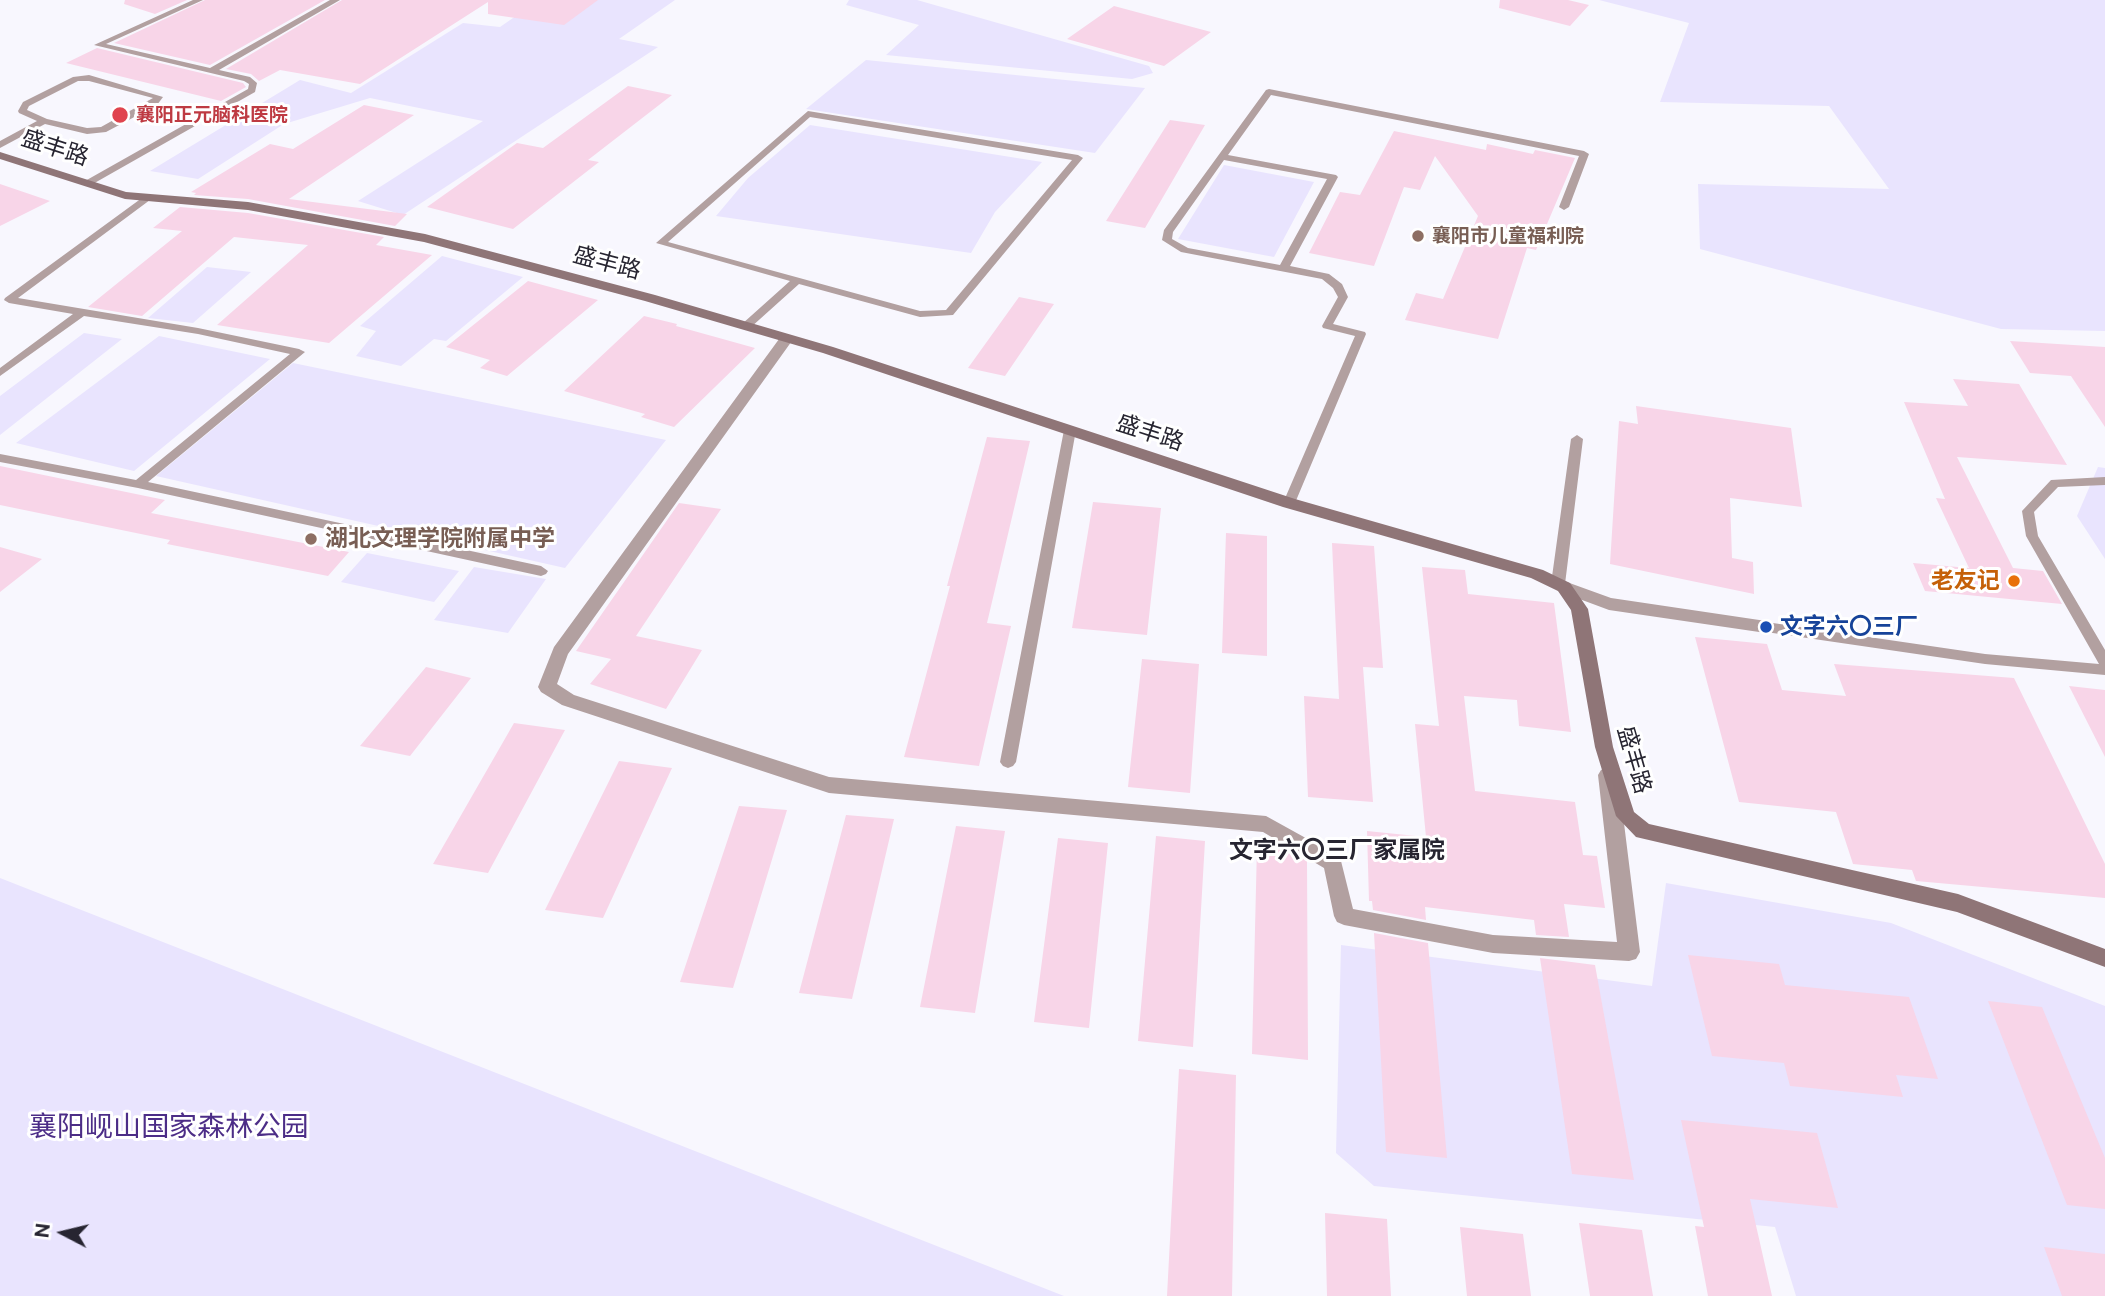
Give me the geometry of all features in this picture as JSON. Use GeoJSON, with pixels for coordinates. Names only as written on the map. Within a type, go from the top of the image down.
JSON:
{"type":"FeatureCollection","features":[{"type":"Feature","properties":{"kind":"street","name":"盛丰路"},"geometry":{"type":"LineString","coordinates":[[0,155],[125,195],[248,206],[425,238],[787,338],[1289,503],[1537,575],[1561,586],[1579,609],[1604,747],[1626,816],[1643,831],[1958,903],[2105,958]]}},
{"type":"Feature","properties":{"kind":"street"},"geometry":{"type":"LineString","coordinates":[[787,338],[561,652],[547,687],[568,700],[829,785],[1266,824],[1333,863],[1344,916],[1493,943],[1629,952],[1604,747]]}},
{"type":"Feature","properties":{"kind":"street"},"geometry":{"type":"LineString","coordinates":[[1561,586],[1609,604],[1766,627]]}},
{"type":"Feature","properties":{"kind":"lane"},"geometry":{"type":"LineString","coordinates":[[88,183],[252,90],[253,83],[247,79],[98,45],[199,0]]}},
{"type":"Feature","properties":{"kind":"lane"},"geometry":{"type":"LineString","coordinates":[[213,70],[336,0]]}},
{"type":"Feature","properties":{"kind":"lane"},"geometry":{"type":"LineString","coordinates":[[0,145],[44,121],[87,131],[103,130],[154,103],[159,97],[89,78],[76,79],[26,104],[22,111],[44,121]]}},
{"type":"Feature","properties":{"kind":"lane"},"geometry":{"type":"LineString","coordinates":[[1289,503],[1361,334],[1327,326],[1343,297],[1338,286],[1325,276],[1185,250],[1167,240],[1168,232],[1269,92],[1584,154],[1564,207]]}},
{"type":"Feature","properties":{"kind":"lane"},"geometry":{"type":"LineString","coordinates":[[808,114],[1078,158],[949,313],[920,314],[797,280],[661,243],[808,114]]}},
{"type":"Feature","properties":{"kind":"lane"},"geometry":{"type":"LineString","coordinates":[[1222,157],[1333,177],[1283,269]]}},
{"type":"Feature","properties":{"kind":"lane"},"geometry":{"type":"LineString","coordinates":[[138,484],[299,352],[198,331],[9,300],[149,197]]}},
{"type":"Feature","properties":{"kind":"lane"},"geometry":{"type":"LineString","coordinates":[[746,326],[797,280]]}},
{"type":"Feature","properties":{"kind":"lane"},"geometry":{"type":"LineString","coordinates":[[0,373],[82,312]]}},
{"type":"Feature","properties":{"kind":"lane"},"geometry":{"type":"LineString","coordinates":[[1008,761],[1070,430]]}},
{"type":"Feature","properties":{"kind":"lane"},"geometry":{"type":"LineString","coordinates":[[1561,586],[1577,439]]}},
{"type":"Feature","properties":{"kind":"lane"},"geometry":{"type":"LineString","coordinates":[[0,458],[138,484],[541,571]]}},
{"type":"Feature","properties":{"kind":"lane"},"geometry":{"type":"LineString","coordinates":[[2105,481],[2055,483],[2028,510],[2032,536],[2105,662]]}},
{"type":"Feature","properties":{"kind":"lane"},"geometry":{"type":"LineString","coordinates":[[1766,627],[1985,659],[2105,670]]}},
{"type":"Feature","properties":{"kind":"green space"},"geometry":{"type":"Polygon","coordinates":[[[539,0],[675,0],[619,39],[658,47],[403,215],[358,201],[483,121],[370,98],[284,124],[198,179],[150,171],[300,80],[351,93],[463,23],[500,27],[539,0]]]}},
{"type":"Feature","properties":{"kind":"green space"},"geometry":{"type":"Polygon","coordinates":[[[849,0],[917,0],[1149,66],[1153,73],[1132,79],[886,55],[919,25],[846,5],[849,0]]]}},
{"type":"Feature","properties":{"kind":"green space"},"geometry":{"type":"Polygon","coordinates":[[[1599,0],[2105,0],[2105,331],[2001,329],[1700,249],[1698,184],[1889,189],[1829,106],[1660,102],[1689,23],[1599,0]]]}},
{"type":"Feature","properties":{"kind":"green space"},"geometry":{"type":"Polygon","coordinates":[[[866,60],[1145,88],[1095,153],[806,109],[866,60]]]}},
{"type":"Feature","properties":{"kind":"green space"},"geometry":{"type":"Polygon","coordinates":[[[810,125],[1042,162],[995,212],[971,253],[716,216],[748,178],[810,125]]]}},
{"type":"Feature","properties":{"kind":"green space"},"geometry":{"type":"Polygon","coordinates":[[[1224,165],[1314,182],[1274,257],[1178,239],[1224,165]]]}},
{"type":"Feature","properties":{"kind":"green space"},"geometry":{"type":"Polygon","coordinates":[[[442,256],[523,277],[446,341],[434,339],[401,366],[356,356],[376,331],[360,326],[442,256]]]}},
{"type":"Feature","properties":{"kind":"green space"},"geometry":{"type":"Polygon","coordinates":[[[207,267],[251,272],[193,323],[148,318],[207,267]]]}},
{"type":"Feature","properties":{"kind":"green space"},"geometry":{"type":"Polygon","coordinates":[[[84,333],[122,339],[0,435],[0,396],[84,333]]]}},
{"type":"Feature","properties":{"kind":"green space"},"geometry":{"type":"Polygon","coordinates":[[[159,336],[270,359],[134,471],[16,443],[159,336]]]}},
{"type":"Feature","properties":{"kind":"green space"},"geometry":{"type":"Polygon","coordinates":[[[293,363],[666,440],[565,568],[156,476],[293,363]]]}},
{"type":"Feature","properties":{"kind":"green space"},"geometry":{"type":"Polygon","coordinates":[[[2098,467],[2105,468],[2105,559],[2077,516],[2098,467]]]}},
{"type":"Feature","properties":{"kind":"green space"},"geometry":{"type":"Polygon","coordinates":[[[367,553],[459,571],[434,602],[341,582],[367,553]]]}},
{"type":"Feature","properties":{"kind":"green space"},"geometry":{"type":"Polygon","coordinates":[[[474,567],[546,579],[508,633],[434,620],[474,567]]]}},
{"type":"Feature","properties":{"kind":"green space","name":"襄阳岘山国家森林公园"},"geometry":{"type":"Polygon","coordinates":[[[0,878],[1064,1296],[0,1296],[0,878]]]}},
{"type":"Feature","properties":{"kind":"green space"},"geometry":{"type":"Polygon","coordinates":[[[1666,883],[1891,923],[2105,1006],[2105,1296],[1796,1296],[1775,1227],[1374,1186],[1336,1153],[1341,945],[1652,986],[1666,883]]]}},
{"type":"Feature","properties":{"kind":"building"},"geometry":{"type":"Polygon","coordinates":[[[125,0],[187,0],[155,14],[124,4],[125,0]]]}},
{"type":"Feature","properties":{"kind":"building"},"geometry":{"type":"Polygon","coordinates":[[[205,0],[325,0],[210,65],[114,43],[205,0]]]}},
{"type":"Feature","properties":{"kind":"building"},"geometry":{"type":"Polygon","coordinates":[[[342,0],[598,0],[564,25],[488,14],[488,2],[360,84],[280,70],[259,81],[251,74],[226,69],[342,0]]]}},
{"type":"Feature","properties":{"kind":"building"},"geometry":{"type":"Polygon","coordinates":[[[1500,0],[1568,0],[1589,5],[1570,26],[1499,8],[1500,0]]]}},
{"type":"Feature","properties":{"kind":"building"},"geometry":{"type":"Polygon","coordinates":[[[1114,6],[1211,32],[1164,66],[1067,39],[1114,6]]]}},
{"type":"Feature","properties":{"kind":"building"},"geometry":{"type":"Polygon","coordinates":[[[97,48],[243,83],[246,87],[221,101],[66,63],[97,48]]]}},
{"type":"Feature","properties":{"kind":"building"},"geometry":{"type":"Polygon","coordinates":[[[628,86],[672,95],[588,160],[599,162],[513,229],[427,207],[517,143],[543,148],[628,86]]]}},
{"type":"Feature","properties":{"kind":"building"},"geometry":{"type":"Polygon","coordinates":[[[364,105],[414,115],[289,199],[407,214],[395,226],[248,199],[194,195],[196,193],[191,192],[270,144],[293,149],[364,105]]]}},
{"type":"Feature","properties":{"kind":"building"},"geometry":{"type":"Polygon","coordinates":[[[1170,120],[1205,125],[1145,228],[1106,221],[1170,120]]]}},
{"type":"Feature","properties":{"kind":"building"},"geometry":{"type":"Polygon","coordinates":[[[1394,131],[1486,150],[1487,144],[1533,154],[1535,150],[1575,158],[1536,250],[1527,248],[1498,339],[1405,320],[1416,293],[1443,299],[1478,216],[1435,156],[1420,190],[1404,187],[1374,266],[1309,253],[1340,192],[1360,195],[1394,131]]]}},
{"type":"Feature","properties":{"kind":"building"},"geometry":{"type":"Polygon","coordinates":[[[0,184],[50,201],[0,226],[0,184]]]}},
{"type":"Feature","properties":{"kind":"building"},"geometry":{"type":"Polygon","coordinates":[[[180,207],[248,213],[384,237],[376,245],[432,255],[329,343],[217,325],[308,245],[234,237],[142,316],[88,307],[182,231],[153,228],[180,207]]]}},
{"type":"Feature","properties":{"kind":"building"},"geometry":{"type":"Polygon","coordinates":[[[528,281],[598,300],[507,376],[480,368],[490,360],[446,347],[528,281]]]}},
{"type":"Feature","properties":{"kind":"building"},"geometry":{"type":"Polygon","coordinates":[[[1019,297],[1054,304],[1005,376],[968,368],[1019,297]]]}},
{"type":"Feature","properties":{"kind":"building"},"geometry":{"type":"Polygon","coordinates":[[[644,316],[755,348],[674,427],[641,417],[645,414],[564,391],[644,316]]]}},
{"type":"Feature","properties":{"kind":"building"},"geometry":{"type":"Polygon","coordinates":[[[2010,341],[2105,347],[2105,427],[2071,376],[2030,373],[2010,341]]]}},
{"type":"Feature","properties":{"kind":"building"},"geometry":{"type":"Polygon","coordinates":[[[1953,379],[2019,384],[2067,465],[1957,457],[2013,568],[2043,571],[2062,604],[1925,591],[1913,563],[1969,568],[1936,498],[1945,499],[1904,402],[1968,406],[1953,379]]]}},
{"type":"Feature","properties":{"kind":"building"},"geometry":{"type":"Polygon","coordinates":[[[1636,406],[1791,428],[1802,507],[1730,498],[1732,558],[1753,562],[1754,594],[1610,564],[1619,421],[1638,424],[1636,406]]]}},
{"type":"Feature","properties":{"kind":"building"},"geometry":{"type":"Polygon","coordinates":[[[987,437],[1030,441],[987,623],[1011,626],[979,766],[904,757],[950,586],[947,586],[987,437]]]}},
{"type":"Feature","properties":{"kind":"building"},"geometry":{"type":"Polygon","coordinates":[[[0,466],[165,500],[151,513],[349,552],[328,576],[167,544],[170,540],[0,505],[0,466]]]}},
{"type":"Feature","properties":{"kind":"building"},"geometry":{"type":"Polygon","coordinates":[[[1093,502],[1161,508],[1147,635],[1072,628],[1093,502]]]}},
{"type":"Feature","properties":{"kind":"building"},"geometry":{"type":"Polygon","coordinates":[[[679,503],[721,509],[636,636],[702,650],[666,709],[590,684],[611,659],[576,651],[679,503]]]}},
{"type":"Feature","properties":{"kind":"building"},"geometry":{"type":"Polygon","coordinates":[[[1226,533],[1267,536],[1267,656],[1222,653],[1226,533]]]}},
{"type":"Feature","properties":{"kind":"building"},"geometry":{"type":"Polygon","coordinates":[[[1332,543],[1374,546],[1383,668],[1363,667],[1373,802],[1308,797],[1304,696],[1339,699],[1332,543]]]}},
{"type":"Feature","properties":{"kind":"building"},"geometry":{"type":"Polygon","coordinates":[[[0,547],[42,559],[0,592],[0,547]]]}},
{"type":"Feature","properties":{"kind":"building"},"geometry":{"type":"Polygon","coordinates":[[[1422,567],[1465,570],[1468,594],[1554,603],[1571,732],[1519,726],[1517,700],[1464,696],[1475,791],[1575,802],[1583,855],[1597,856],[1605,908],[1564,904],[1569,937],[1536,935],[1534,920],[1425,907],[1426,920],[1373,910],[1372,901],[1369,901],[1367,831],[1426,837],[1415,724],[1439,726],[1422,567]]]}},
{"type":"Feature","properties":{"kind":"building"},"geometry":{"type":"Polygon","coordinates":[[[1695,637],[1767,644],[1782,690],[1846,696],[1834,664],[2014,678],[2105,864],[2105,898],[1916,881],[1912,870],[1853,864],[1836,812],[1739,802],[1695,637]]]}},
{"type":"Feature","properties":{"kind":"building"},"geometry":{"type":"Polygon","coordinates":[[[1142,659],[1199,664],[1190,793],[1128,787],[1142,659]]]}},
{"type":"Feature","properties":{"kind":"building"},"geometry":{"type":"Polygon","coordinates":[[[426,667],[471,678],[410,756],[360,746],[426,667]]]}},
{"type":"Feature","properties":{"kind":"building"},"geometry":{"type":"Polygon","coordinates":[[[2069,686],[2105,690],[2105,757],[2069,686]]]}},
{"type":"Feature","properties":{"kind":"building"},"geometry":{"type":"Polygon","coordinates":[[[514,723],[565,730],[488,873],[433,864],[514,723]]]}},
{"type":"Feature","properties":{"kind":"building"},"geometry":{"type":"Polygon","coordinates":[[[619,761],[672,768],[603,918],[545,910],[619,761]]]}},
{"type":"Feature","properties":{"kind":"building"},"geometry":{"type":"Polygon","coordinates":[[[739,806],[787,810],[733,988],[680,982],[739,806]]]}},
{"type":"Feature","properties":{"kind":"building"},"geometry":{"type":"Polygon","coordinates":[[[846,815],[894,819],[852,999],[799,993],[846,815]]]}},
{"type":"Feature","properties":{"kind":"building"},"geometry":{"type":"Polygon","coordinates":[[[956,826],[1005,831],[975,1013],[920,1007],[956,826]]]}},
{"type":"Feature","properties":{"kind":"building"},"geometry":{"type":"Polygon","coordinates":[[[1156,836],[1205,841],[1193,1047],[1138,1041],[1156,836]]]}},
{"type":"Feature","properties":{"kind":"building"},"geometry":{"type":"Polygon","coordinates":[[[1058,838],[1108,843],[1089,1028],[1034,1022],[1058,838]]]}},
{"type":"Feature","properties":{"kind":"building"},"geometry":{"type":"Polygon","coordinates":[[[1257,846],[1287,849],[1307,861],[1308,1060],[1252,1054],[1257,846]]]}},
{"type":"Feature","properties":{"kind":"building"},"geometry":{"type":"Polygon","coordinates":[[[1374,933],[1428,943],[1447,1158],[1386,1152],[1374,933]]]}},
{"type":"Feature","properties":{"kind":"building"},"geometry":{"type":"Polygon","coordinates":[[[1688,955],[1779,964],[1785,985],[1909,997],[1938,1079],[1896,1075],[1903,1097],[1790,1086],[1784,1063],[1712,1056],[1688,955]]]}},
{"type":"Feature","properties":{"kind":"building"},"geometry":{"type":"Polygon","coordinates":[[[1540,958],[1595,965],[1634,1180],[1572,1174],[1540,958]]]}},
{"type":"Feature","properties":{"kind":"building"},"geometry":{"type":"Polygon","coordinates":[[[1988,1001],[2042,1007],[2105,1158],[2105,1209],[2067,1205],[1988,1001]]]}},
{"type":"Feature","properties":{"kind":"building"},"geometry":{"type":"Polygon","coordinates":[[[1179,1069],[1236,1075],[1232,1296],[1167,1296],[1179,1069]]]}},
{"type":"Feature","properties":{"kind":"building"},"geometry":{"type":"Polygon","coordinates":[[[1681,1120],[1817,1133],[1838,1208],[1750,1199],[1772,1296],[1708,1296],[1695,1226],[1704,1227],[1681,1120]]]}},
{"type":"Feature","properties":{"kind":"building"},"geometry":{"type":"Polygon","coordinates":[[[1325,1213],[1387,1219],[1391,1296],[1327,1296],[1325,1213]]]}},
{"type":"Feature","properties":{"kind":"building"},"geometry":{"type":"Polygon","coordinates":[[[1579,1223],[1642,1230],[1653,1296],[1590,1296],[1579,1223]]]}},
{"type":"Feature","properties":{"kind":"building"},"geometry":{"type":"Polygon","coordinates":[[[1460,1227],[1523,1234],[1531,1296],[1467,1296],[1460,1227]]]}},
{"type":"Feature","properties":{"kind":"building"},"geometry":{"type":"Polygon","coordinates":[[[2044,1247],[2105,1254],[2105,1296],[2062,1296],[2044,1247]]]}},
{"type":"Feature","properties":{"kind":"place","name":"襄阳正元脑科医院"},"geometry":{"type":"Point","coordinates":[120,115]}},
{"type":"Feature","properties":{"kind":"place","name":"襄阳市儿童福利院"},"geometry":{"type":"Point","coordinates":[1418,236]}},
{"type":"Feature","properties":{"kind":"place","name":"湖北文理学院附属中学"},"geometry":{"type":"Point","coordinates":[311,539]}},
{"type":"Feature","properties":{"kind":"place","name":"老友记"},"geometry":{"type":"Point","coordinates":[2014,581]}},
{"type":"Feature","properties":{"kind":"place","name":"文字六〇三厂"},"geometry":{"type":"Point","coordinates":[1766,627]}},
{"type":"Feature","properties":{"kind":"district","name":"文字六〇三厂家属院"},"geometry":{"type":"Point","coordinates":[1337,851]}}]}
